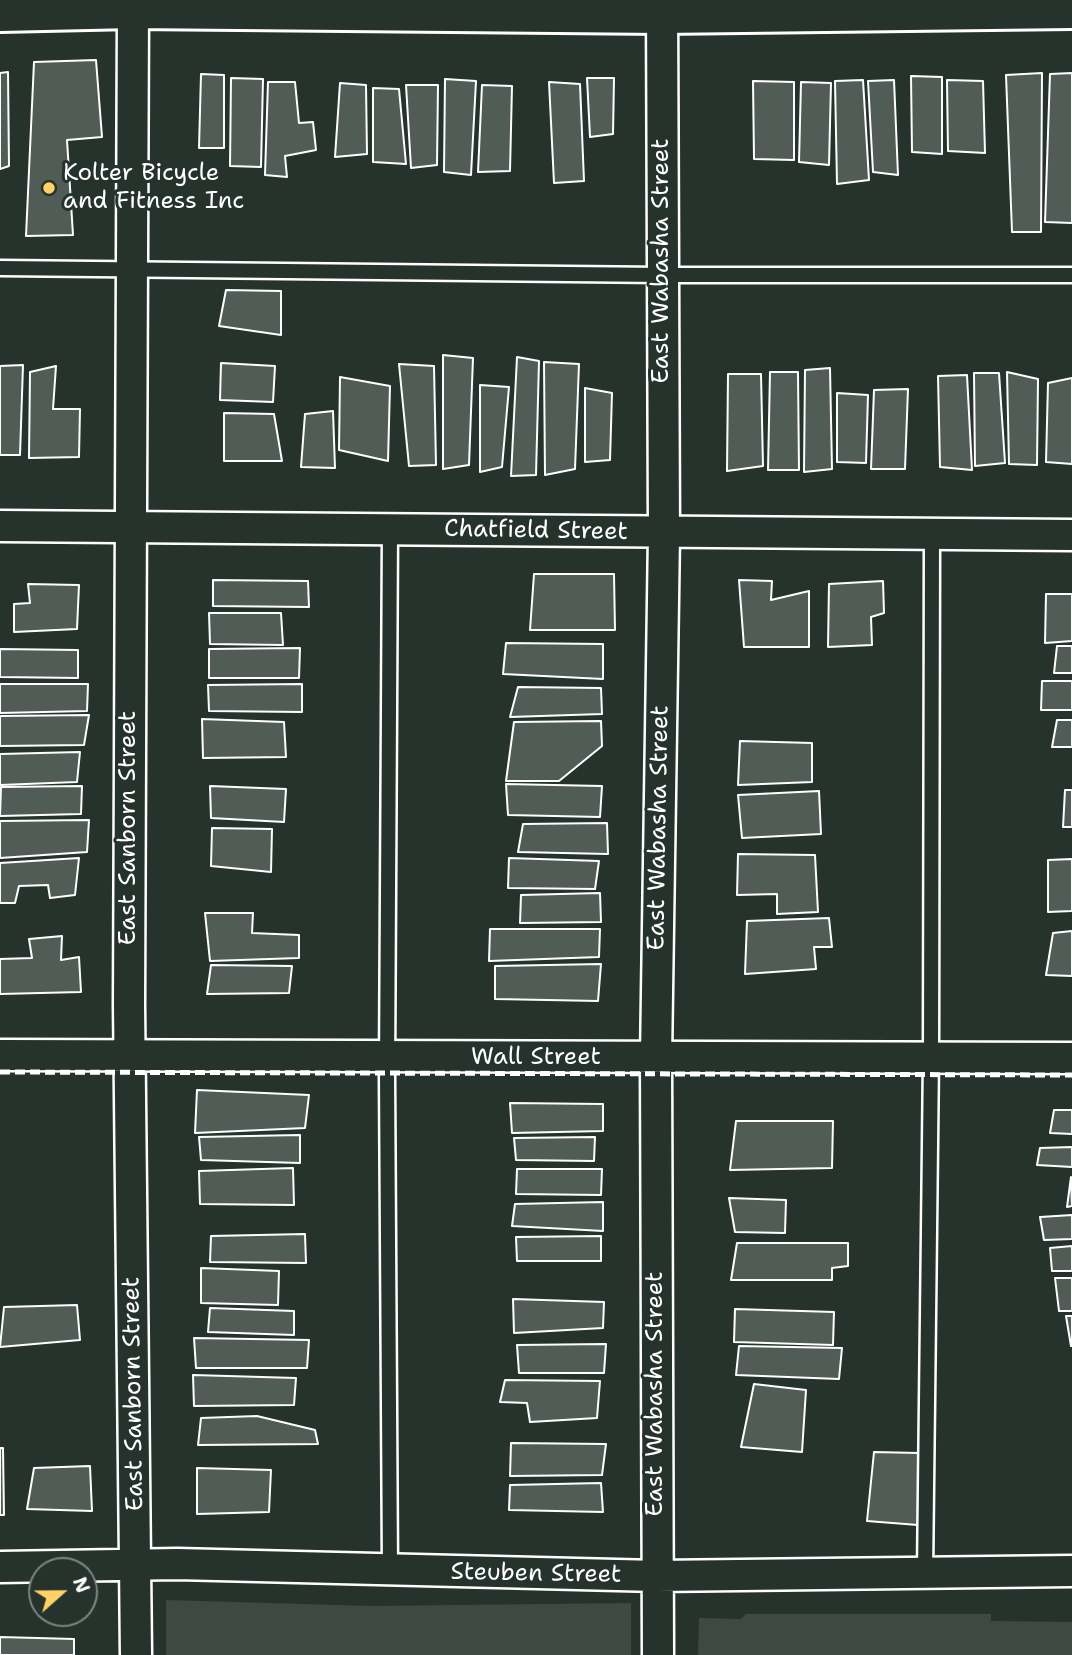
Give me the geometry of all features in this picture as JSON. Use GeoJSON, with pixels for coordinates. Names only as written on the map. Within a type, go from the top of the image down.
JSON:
{"type":"FeatureCollection","features":[{"type":"Feature","properties":{"kind":"main road"},"geometry":{"type":"LineString","coordinates":[[0,12],[133,4],[1072,9]]}},
{"type":"Feature","properties":{"kind":"street","name":"East Sanborn Street"},"geometry":{"type":"LineString","coordinates":[[133,4],[129,527],[130,1058],[136,1655]]}},
{"type":"Feature","properties":{"kind":"street","name":"East Wabasha Street"},"geometry":{"type":"LineString","coordinates":[[658,1655],[656,1058],[664,534],[662,7]]}},
{"type":"Feature","properties":{"kind":"street","name":"Chatfield Street"},"geometry":{"type":"LineString","coordinates":[[0,526],[664,534],[1072,535]]}},
{"type":"Feature","properties":{"kind":"street","name":"Wall Street"},"geometry":{"type":"LineString","coordinates":[[0,1055],[130,1058],[1072,1058]]}},
{"type":"Feature","properties":{"kind":"street","name":"Steuben Street"},"geometry":{"type":"LineString","coordinates":[[0,1567],[137,1564],[657,1576],[1072,1572]]}},
{"type":"Feature","properties":{"kind":"lane"},"geometry":{"type":"LineString","coordinates":[[0,268],[131,267],[662,275],[1072,275]]}},
{"type":"Feature","properties":{"kind":"lane"},"geometry":{"type":"LineString","coordinates":[[390,530],[387,1058],[390,1570]]}},
{"type":"Feature","properties":{"kind":"lane"},"geometry":{"type":"LineString","coordinates":[[925,1573],[931,1058],[932,534]]}},
{"type":"Feature","properties":{"kind":"shaded area"},"geometry":{"type":"Polygon","coordinates":[[[166,1600],[371,1606],[631,1603],[631,1655],[166,1655],[166,1600]]]}},
{"type":"Feature","properties":{"kind":"shaded area"},"geometry":{"type":"Polygon","coordinates":[[[746,1614],[991,1614],[991,1621],[1072,1622],[1072,1655],[698,1655],[699,1618],[741,1619],[746,1614]]]}},
{"type":"Feature","properties":{"kind":"building","name":"Kolter Bicycle and Fitness Inc"},"geometry":{"type":"Polygon","coordinates":[[[96,60],[102,137],[67,140],[73,235],[26,236],[34,62],[96,60]]]}},
{"type":"Feature","properties":{"kind":"building"},"geometry":{"type":"Polygon","coordinates":[[[8,72],[9,166],[0,169],[0,73],[8,72]]]}},
{"type":"Feature","properties":{"kind":"building"},"geometry":{"type":"Polygon","coordinates":[[[1042,73],[1041,232],[1012,232],[1006,75],[1042,73]]]}},
{"type":"Feature","properties":{"kind":"building"},"geometry":{"type":"Polygon","coordinates":[[[1072,73],[1072,223],[1045,222],[1050,74],[1072,73]]]}},
{"type":"Feature","properties":{"kind":"building"},"geometry":{"type":"Polygon","coordinates":[[[201,74],[224,75],[224,148],[199,148],[201,74]]]}},
{"type":"Feature","properties":{"kind":"building"},"geometry":{"type":"Polygon","coordinates":[[[911,76],[942,77],[942,154],[912,152],[911,76]]]}},
{"type":"Feature","properties":{"kind":"building"},"geometry":{"type":"Polygon","coordinates":[[[231,78],[263,79],[261,167],[230,166],[231,78]]]}},
{"type":"Feature","properties":{"kind":"building"},"geometry":{"type":"Polygon","coordinates":[[[587,78],[614,78],[613,134],[590,137],[587,78]]]}},
{"type":"Feature","properties":{"kind":"building"},"geometry":{"type":"Polygon","coordinates":[[[445,79],[476,81],[471,175],[444,172],[445,79]]]}},
{"type":"Feature","properties":{"kind":"building"},"geometry":{"type":"Polygon","coordinates":[[[863,80],[869,180],[837,184],[835,81],[863,80]]]}},
{"type":"Feature","properties":{"kind":"building"},"geometry":{"type":"Polygon","coordinates":[[[894,80],[898,175],[873,172],[868,81],[894,80]]]}},
{"type":"Feature","properties":{"kind":"building"},"geometry":{"type":"Polygon","coordinates":[[[947,80],[983,81],[985,153],[948,151],[947,80]]]}},
{"type":"Feature","properties":{"kind":"building"},"geometry":{"type":"Polygon","coordinates":[[[753,81],[794,82],[794,160],[754,159],[753,81]]]}},
{"type":"Feature","properties":{"kind":"building"},"geometry":{"type":"Polygon","coordinates":[[[268,82],[295,82],[299,123],[313,122],[316,150],[285,156],[287,177],[265,175],[268,82]]]}},
{"type":"Feature","properties":{"kind":"building"},"geometry":{"type":"Polygon","coordinates":[[[549,82],[580,84],[584,181],[554,183],[549,82]]]}},
{"type":"Feature","properties":{"kind":"building"},"geometry":{"type":"Polygon","coordinates":[[[801,82],[831,83],[829,165],[799,162],[801,82]]]}},
{"type":"Feature","properties":{"kind":"building"},"geometry":{"type":"Polygon","coordinates":[[[340,83],[366,85],[367,154],[335,157],[340,83]]]}},
{"type":"Feature","properties":{"kind":"building"},"geometry":{"type":"Polygon","coordinates":[[[406,85],[438,85],[437,165],[411,168],[406,85]]]}},
{"type":"Feature","properties":{"kind":"building"},"geometry":{"type":"Polygon","coordinates":[[[482,85],[512,86],[510,171],[478,172],[482,85]]]}},
{"type":"Feature","properties":{"kind":"building"},"geometry":{"type":"Polygon","coordinates":[[[373,88],[399,89],[406,164],[373,162],[373,88]]]}},
{"type":"Feature","properties":{"kind":"building"},"geometry":{"type":"Polygon","coordinates":[[[226,290],[281,291],[281,335],[219,326],[226,290]]]}},
{"type":"Feature","properties":{"kind":"building"},"geometry":{"type":"Polygon","coordinates":[[[443,355],[473,358],[469,465],[443,469],[443,355]]]}},
{"type":"Feature","properties":{"kind":"building"},"geometry":{"type":"Polygon","coordinates":[[[517,357],[539,361],[536,475],[511,476],[517,357]]]}},
{"type":"Feature","properties":{"kind":"building"},"geometry":{"type":"Polygon","coordinates":[[[544,362],[579,364],[575,469],[545,475],[544,362]]]}},
{"type":"Feature","properties":{"kind":"building"},"geometry":{"type":"Polygon","coordinates":[[[221,363],[275,366],[273,402],[220,400],[221,363]]]}},
{"type":"Feature","properties":{"kind":"building"},"geometry":{"type":"Polygon","coordinates":[[[399,364],[434,366],[436,465],[409,466],[399,364]]]}},
{"type":"Feature","properties":{"kind":"building"},"geometry":{"type":"Polygon","coordinates":[[[23,365],[20,455],[0,455],[0,366],[23,365]]]}},
{"type":"Feature","properties":{"kind":"building"},"geometry":{"type":"Polygon","coordinates":[[[56,366],[53,409],[80,409],[79,457],[29,458],[30,372],[56,366]]]}},
{"type":"Feature","properties":{"kind":"building"},"geometry":{"type":"Polygon","coordinates":[[[830,368],[832,469],[804,472],[805,370],[830,368]]]}},
{"type":"Feature","properties":{"kind":"building"},"geometry":{"type":"Polygon","coordinates":[[[770,372],[798,372],[799,470],[768,470],[770,372]]]}},
{"type":"Feature","properties":{"kind":"building"},"geometry":{"type":"Polygon","coordinates":[[[1007,372],[1038,379],[1037,465],[1009,464],[1007,372]]]}},
{"type":"Feature","properties":{"kind":"building"},"geometry":{"type":"Polygon","coordinates":[[[974,373],[999,373],[1005,463],[975,466],[974,373]]]}},
{"type":"Feature","properties":{"kind":"building"},"geometry":{"type":"Polygon","coordinates":[[[728,374],[761,374],[763,466],[727,471],[728,374]]]}},
{"type":"Feature","properties":{"kind":"building"},"geometry":{"type":"Polygon","coordinates":[[[967,375],[972,470],[940,467],[938,376],[967,375]]]}},
{"type":"Feature","properties":{"kind":"building"},"geometry":{"type":"Polygon","coordinates":[[[340,377],[390,386],[388,461],[339,450],[340,377]]]}},
{"type":"Feature","properties":{"kind":"building"},"geometry":{"type":"Polygon","coordinates":[[[1072,378],[1072,464],[1046,462],[1048,383],[1072,378]]]}},
{"type":"Feature","properties":{"kind":"building"},"geometry":{"type":"Polygon","coordinates":[[[480,385],[509,387],[502,467],[480,472],[480,385]]]}},
{"type":"Feature","properties":{"kind":"building"},"geometry":{"type":"Polygon","coordinates":[[[585,388],[612,393],[610,460],[585,462],[585,388]]]}},
{"type":"Feature","properties":{"kind":"building"},"geometry":{"type":"Polygon","coordinates":[[[908,389],[905,469],[871,469],[874,390],[908,389]]]}},
{"type":"Feature","properties":{"kind":"building"},"geometry":{"type":"Polygon","coordinates":[[[837,393],[868,395],[866,463],[837,462],[837,393]]]}},
{"type":"Feature","properties":{"kind":"building"},"geometry":{"type":"Polygon","coordinates":[[[333,411],[335,468],[301,467],[305,414],[333,411]]]}},
{"type":"Feature","properties":{"kind":"building"},"geometry":{"type":"Polygon","coordinates":[[[224,413],[274,414],[282,461],[224,461],[224,413]]]}},
{"type":"Feature","properties":{"kind":"building"},"geometry":{"type":"Polygon","coordinates":[[[534,574],[614,574],[615,630],[530,630],[534,574]]]}},
{"type":"Feature","properties":{"kind":"building"},"geometry":{"type":"Polygon","coordinates":[[[213,580],[308,581],[309,607],[213,606],[213,580]]]}},
{"type":"Feature","properties":{"kind":"building"},"geometry":{"type":"Polygon","coordinates":[[[739,580],[772,581],[771,600],[809,591],[809,647],[744,647],[739,580]]]}},
{"type":"Feature","properties":{"kind":"building"},"geometry":{"type":"Polygon","coordinates":[[[883,581],[884,613],[871,617],[872,645],[828,647],[829,584],[883,581]]]}},
{"type":"Feature","properties":{"kind":"building"},"geometry":{"type":"Polygon","coordinates":[[[28,584],[79,585],[77,629],[14,632],[14,604],[30,603],[28,584]]]}},
{"type":"Feature","properties":{"kind":"building"},"geometry":{"type":"Polygon","coordinates":[[[1046,594],[1072,594],[1072,641],[1045,643],[1046,594]]]}},
{"type":"Feature","properties":{"kind":"building"},"geometry":{"type":"Polygon","coordinates":[[[209,613],[281,613],[283,645],[210,644],[209,613]]]}},
{"type":"Feature","properties":{"kind":"building"},"geometry":{"type":"Polygon","coordinates":[[[506,643],[603,644],[603,679],[503,674],[506,643]]]}},
{"type":"Feature","properties":{"kind":"building"},"geometry":{"type":"Polygon","coordinates":[[[1057,646],[1072,646],[1072,673],[1054,673],[1057,646]]]}},
{"type":"Feature","properties":{"kind":"building"},"geometry":{"type":"Polygon","coordinates":[[[300,648],[299,678],[209,678],[209,649],[300,648]]]}},
{"type":"Feature","properties":{"kind":"building"},"geometry":{"type":"Polygon","coordinates":[[[0,649],[78,650],[78,678],[0,677],[0,649]]]}},
{"type":"Feature","properties":{"kind":"building"},"geometry":{"type":"Polygon","coordinates":[[[1042,681],[1072,681],[1072,710],[1041,710],[1042,681]]]}},
{"type":"Feature","properties":{"kind":"building"},"geometry":{"type":"Polygon","coordinates":[[[0,684],[88,684],[87,711],[0,713],[0,684]]]}},
{"type":"Feature","properties":{"kind":"building"},"geometry":{"type":"Polygon","coordinates":[[[302,684],[302,712],[209,711],[208,685],[302,684]]]}},
{"type":"Feature","properties":{"kind":"building"},"geometry":{"type":"Polygon","coordinates":[[[518,687],[601,688],[602,714],[510,717],[518,687]]]}},
{"type":"Feature","properties":{"kind":"building"},"geometry":{"type":"Polygon","coordinates":[[[89,715],[84,745],[0,746],[0,716],[89,715]]]}},
{"type":"Feature","properties":{"kind":"building"},"geometry":{"type":"Polygon","coordinates":[[[202,719],[284,722],[286,757],[203,758],[202,719]]]}},
{"type":"Feature","properties":{"kind":"building"},"geometry":{"type":"Polygon","coordinates":[[[1057,720],[1072,720],[1072,747],[1052,747],[1057,720]]]}},
{"type":"Feature","properties":{"kind":"building"},"geometry":{"type":"Polygon","coordinates":[[[601,721],[602,746],[559,781],[506,781],[514,722],[601,721]]]}},
{"type":"Feature","properties":{"kind":"building"},"geometry":{"type":"Polygon","coordinates":[[[740,741],[812,743],[812,782],[738,785],[740,741]]]}},
{"type":"Feature","properties":{"kind":"building"},"geometry":{"type":"Polygon","coordinates":[[[80,752],[77,782],[0,785],[0,754],[80,752]]]}},
{"type":"Feature","properties":{"kind":"building"},"geometry":{"type":"Polygon","coordinates":[[[506,784],[602,786],[600,817],[508,815],[506,784]]]}},
{"type":"Feature","properties":{"kind":"building"},"geometry":{"type":"Polygon","coordinates":[[[82,786],[81,814],[0,816],[1,787],[82,786]]]}},
{"type":"Feature","properties":{"kind":"building"},"geometry":{"type":"Polygon","coordinates":[[[210,786],[286,789],[284,822],[211,818],[210,786]]]}},
{"type":"Feature","properties":{"kind":"building"},"geometry":{"type":"Polygon","coordinates":[[[1065,790],[1072,790],[1072,827],[1063,827],[1065,790]]]}},
{"type":"Feature","properties":{"kind":"building"},"geometry":{"type":"Polygon","coordinates":[[[819,791],[821,834],[742,838],[738,795],[819,791]]]}},
{"type":"Feature","properties":{"kind":"building"},"geometry":{"type":"Polygon","coordinates":[[[89,820],[87,852],[0,858],[0,821],[89,820]]]}},
{"type":"Feature","properties":{"kind":"building"},"geometry":{"type":"Polygon","coordinates":[[[607,823],[608,854],[518,852],[523,824],[607,823]]]}},
{"type":"Feature","properties":{"kind":"building"},"geometry":{"type":"Polygon","coordinates":[[[212,828],[272,829],[271,872],[211,866],[212,828]]]}},
{"type":"Feature","properties":{"kind":"building"},"geometry":{"type":"Polygon","coordinates":[[[738,854],[815,855],[818,912],[777,914],[777,894],[737,895],[738,854]]]}},
{"type":"Feature","properties":{"kind":"building"},"geometry":{"type":"Polygon","coordinates":[[[79,858],[75,895],[50,898],[48,885],[19,886],[15,903],[0,903],[0,863],[79,858]]]}},
{"type":"Feature","properties":{"kind":"building"},"geometry":{"type":"Polygon","coordinates":[[[509,858],[599,861],[595,889],[508,888],[509,858]]]}},
{"type":"Feature","properties":{"kind":"building"},"geometry":{"type":"Polygon","coordinates":[[[1072,859],[1072,911],[1048,912],[1048,860],[1072,859]]]}},
{"type":"Feature","properties":{"kind":"building"},"geometry":{"type":"Polygon","coordinates":[[[600,893],[601,922],[520,923],[521,895],[600,893]]]}},
{"type":"Feature","properties":{"kind":"building"},"geometry":{"type":"Polygon","coordinates":[[[205,913],[253,913],[252,933],[299,935],[299,958],[210,961],[205,913]]]}},
{"type":"Feature","properties":{"kind":"building"},"geometry":{"type":"Polygon","coordinates":[[[829,918],[832,947],[814,947],[816,969],[745,974],[747,921],[829,918]]]}},
{"type":"Feature","properties":{"kind":"building"},"geometry":{"type":"Polygon","coordinates":[[[490,929],[600,929],[599,957],[489,961],[490,929]]]}},
{"type":"Feature","properties":{"kind":"building"},"geometry":{"type":"Polygon","coordinates":[[[1072,931],[1072,976],[1046,975],[1053,933],[1072,931]]]}},
{"type":"Feature","properties":{"kind":"building"},"geometry":{"type":"Polygon","coordinates":[[[62,936],[61,960],[79,957],[81,992],[0,994],[0,959],[32,958],[29,939],[62,936]]]}},
{"type":"Feature","properties":{"kind":"building"},"geometry":{"type":"Polygon","coordinates":[[[601,964],[598,1001],[495,999],[495,966],[601,964]]]}},
{"type":"Feature","properties":{"kind":"building"},"geometry":{"type":"Polygon","coordinates":[[[211,965],[292,966],[289,993],[207,994],[211,965]]]}},
{"type":"Feature","properties":{"kind":"building"},"geometry":{"type":"Polygon","coordinates":[[[197,1090],[309,1095],[305,1128],[195,1133],[197,1090]]]}},
{"type":"Feature","properties":{"kind":"building"},"geometry":{"type":"Polygon","coordinates":[[[510,1103],[603,1104],[603,1131],[512,1133],[510,1103]]]}},
{"type":"Feature","properties":{"kind":"building"},"geometry":{"type":"Polygon","coordinates":[[[1054,1110],[1072,1110],[1072,1134],[1050,1133],[1054,1110]]]}},
{"type":"Feature","properties":{"kind":"building"},"geometry":{"type":"Polygon","coordinates":[[[736,1121],[833,1121],[832,1168],[730,1170],[736,1121]]]}},
{"type":"Feature","properties":{"kind":"building"},"geometry":{"type":"Polygon","coordinates":[[[300,1135],[300,1163],[201,1160],[199,1137],[300,1135]]]}},
{"type":"Feature","properties":{"kind":"building"},"geometry":{"type":"Polygon","coordinates":[[[595,1137],[594,1161],[516,1160],[514,1138],[595,1137]]]}},
{"type":"Feature","properties":{"kind":"building"},"geometry":{"type":"Polygon","coordinates":[[[1072,1147],[1072,1167],[1037,1165],[1040,1148],[1072,1147]]]}},
{"type":"Feature","properties":{"kind":"building"},"geometry":{"type":"Polygon","coordinates":[[[293,1168],[294,1205],[200,1204],[199,1171],[293,1168]]]}},
{"type":"Feature","properties":{"kind":"building"},"geometry":{"type":"Polygon","coordinates":[[[517,1169],[602,1169],[601,1195],[516,1194],[517,1169]]]}},
{"type":"Feature","properties":{"kind":"building"},"geometry":{"type":"Polygon","coordinates":[[[1071,1177],[1072,1206],[1067,1207],[1071,1177]]]}},
{"type":"Feature","properties":{"kind":"building"},"geometry":{"type":"Polygon","coordinates":[[[729,1198],[786,1200],[785,1233],[735,1232],[729,1198]]]}},
{"type":"Feature","properties":{"kind":"building"},"geometry":{"type":"Polygon","coordinates":[[[603,1202],[603,1231],[512,1226],[515,1204],[603,1202]]]}},
{"type":"Feature","properties":{"kind":"building"},"geometry":{"type":"Polygon","coordinates":[[[1072,1215],[1072,1239],[1044,1240],[1040,1217],[1072,1215]]]}},
{"type":"Feature","properties":{"kind":"building"},"geometry":{"type":"Polygon","coordinates":[[[305,1234],[306,1263],[210,1262],[211,1236],[305,1234]]]}},
{"type":"Feature","properties":{"kind":"building"},"geometry":{"type":"Polygon","coordinates":[[[601,1236],[601,1261],[517,1261],[516,1237],[601,1236]]]}},
{"type":"Feature","properties":{"kind":"building"},"geometry":{"type":"Polygon","coordinates":[[[737,1243],[848,1243],[848,1266],[832,1268],[832,1280],[731,1280],[737,1243]]]}},
{"type":"Feature","properties":{"kind":"building"},"geometry":{"type":"Polygon","coordinates":[[[1072,1246],[1072,1271],[1052,1271],[1050,1248],[1072,1246]]]}},
{"type":"Feature","properties":{"kind":"building"},"geometry":{"type":"Polygon","coordinates":[[[201,1268],[279,1271],[278,1305],[201,1303],[201,1268]]]}},
{"type":"Feature","properties":{"kind":"building"},"geometry":{"type":"Polygon","coordinates":[[[1055,1278],[1072,1278],[1072,1311],[1059,1311],[1055,1278]]]}},
{"type":"Feature","properties":{"kind":"building"},"geometry":{"type":"Polygon","coordinates":[[[513,1299],[604,1302],[603,1328],[514,1333],[513,1299]]]}},
{"type":"Feature","properties":{"kind":"building"},"geometry":{"type":"Polygon","coordinates":[[[77,1305],[80,1340],[0,1347],[4,1307],[77,1305]]]}},
{"type":"Feature","properties":{"kind":"building"},"geometry":{"type":"Polygon","coordinates":[[[210,1308],[294,1311],[294,1335],[208,1332],[210,1308]]]}},
{"type":"Feature","properties":{"kind":"building"},"geometry":{"type":"Polygon","coordinates":[[[735,1309],[834,1312],[833,1345],[734,1342],[735,1309]]]}},
{"type":"Feature","properties":{"kind":"building"},"geometry":{"type":"Polygon","coordinates":[[[1066,1316],[1072,1316],[1072,1346],[1071,1346],[1066,1316]]]}},
{"type":"Feature","properties":{"kind":"building"},"geometry":{"type":"Polygon","coordinates":[[[194,1338],[309,1340],[307,1368],[196,1368],[194,1338]]]}},
{"type":"Feature","properties":{"kind":"building"},"geometry":{"type":"Polygon","coordinates":[[[606,1344],[604,1373],[519,1373],[517,1345],[606,1344]]]}},
{"type":"Feature","properties":{"kind":"building"},"geometry":{"type":"Polygon","coordinates":[[[739,1346],[842,1348],[839,1379],[736,1375],[739,1346]]]}},
{"type":"Feature","properties":{"kind":"building"},"geometry":{"type":"Polygon","coordinates":[[[193,1375],[296,1378],[294,1405],[194,1406],[193,1375]]]}},
{"type":"Feature","properties":{"kind":"building"},"geometry":{"type":"Polygon","coordinates":[[[505,1380],[600,1381],[597,1418],[530,1422],[527,1403],[500,1402],[505,1380]]]}},
{"type":"Feature","properties":{"kind":"building"},"geometry":{"type":"Polygon","coordinates":[[[754,1384],[806,1390],[802,1452],[741,1447],[754,1384]]]}},
{"type":"Feature","properties":{"kind":"building"},"geometry":{"type":"Polygon","coordinates":[[[257,1416],[315,1430],[318,1444],[198,1445],[201,1418],[257,1416]]]}},
{"type":"Feature","properties":{"kind":"building"},"geometry":{"type":"Polygon","coordinates":[[[511,1443],[606,1444],[602,1475],[510,1476],[511,1443]]]}},
{"type":"Feature","properties":{"kind":"building"},"geometry":{"type":"Polygon","coordinates":[[[0,1448],[3,1448],[4,1515],[0,1515],[0,1448]]]}},
{"type":"Feature","properties":{"kind":"building"},"geometry":{"type":"Polygon","coordinates":[[[874,1452],[919,1453],[918,1525],[867,1521],[874,1452]]]}},
{"type":"Feature","properties":{"kind":"building"},"geometry":{"type":"Polygon","coordinates":[[[90,1466],[92,1511],[27,1509],[34,1468],[90,1466]]]}},
{"type":"Feature","properties":{"kind":"building"},"geometry":{"type":"Polygon","coordinates":[[[197,1468],[271,1470],[269,1512],[197,1514],[197,1468]]]}},
{"type":"Feature","properties":{"kind":"building"},"geometry":{"type":"Polygon","coordinates":[[[601,1483],[603,1512],[509,1510],[510,1485],[601,1483]]]}},
{"type":"Feature","properties":{"kind":"building"},"geometry":{"type":"Polygon","coordinates":[[[0,1637],[74,1639],[74,1655],[0,1655],[0,1637]]]}},
{"type":"Feature","properties":{"kind":"railway"},"geometry":{"type":"LineString","coordinates":[[0,1072],[1072,1075]]}},
{"type":"Feature","properties":{"kind":"place","name":"Kolter Bicycle and Fitness Inc"},"geometry":{"type":"Point","coordinates":[49,188]}}]}
